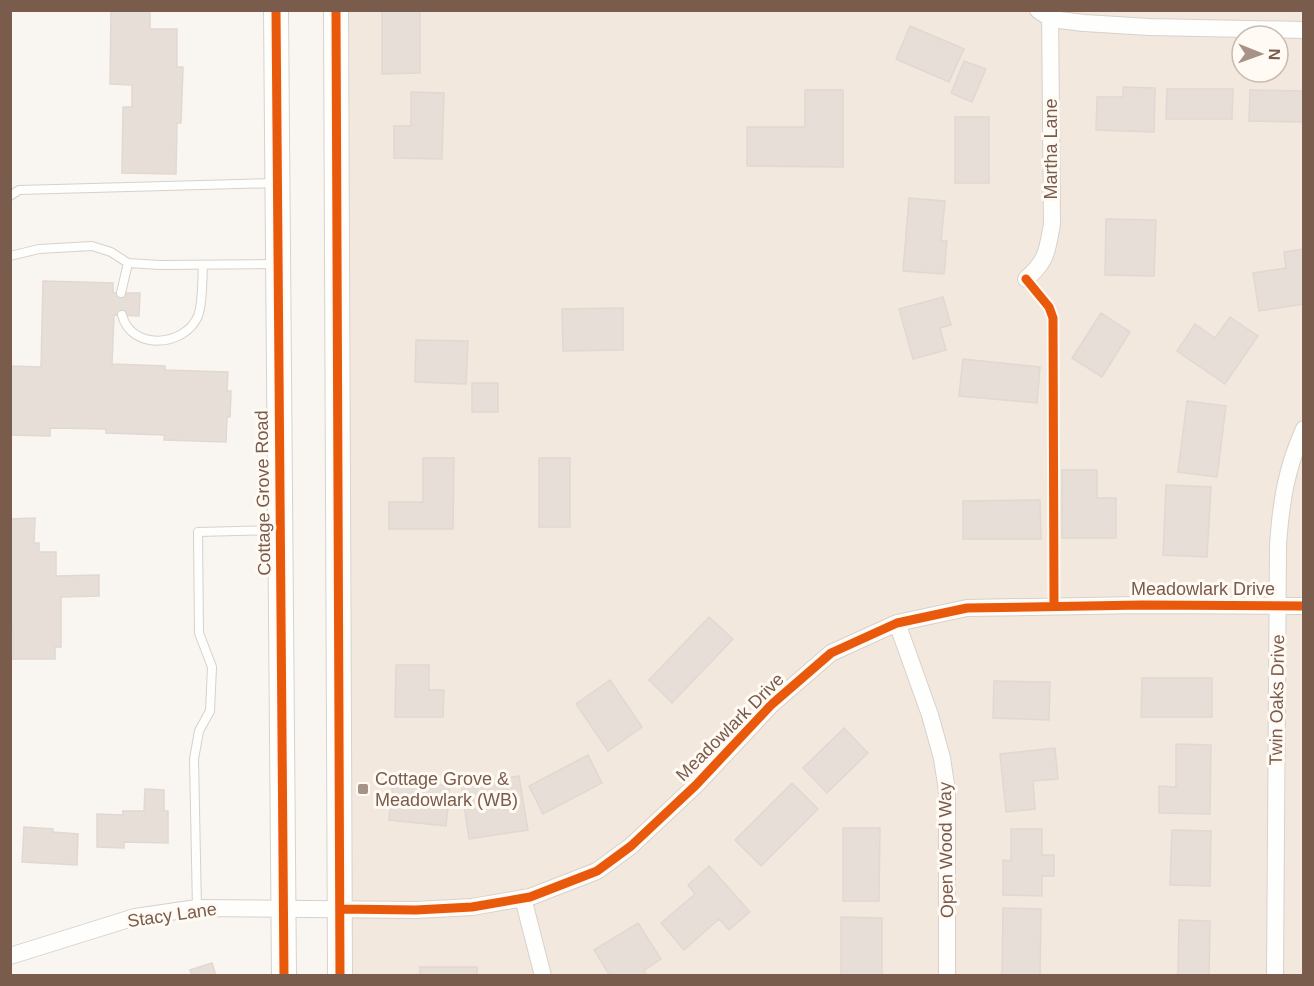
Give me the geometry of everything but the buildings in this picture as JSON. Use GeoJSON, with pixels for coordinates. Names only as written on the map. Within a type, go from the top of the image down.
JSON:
{"type":"FeatureCollection","features":[{"type":"Feature","properties":{"kind":"main road","name":"Cottage Grove Road"},"geometry":{"type":"LineString","coordinates":[[276,10],[284,975]]}},
{"type":"Feature","properties":{"kind":"main road"},"geometry":{"type":"LineString","coordinates":[[336,10],[340,975]]}},
{"type":"Feature","properties":{"kind":"street"},"geometry":{"type":"LineString","coordinates":[[1046,13],[1149,27],[1304,30]]}},
{"type":"Feature","properties":{"kind":"street","name":"Martha Lane"},"geometry":{"type":"LineString","coordinates":[[1026,279],[1040,267],[1046,254],[1052,224],[1046,13]]}},
{"type":"Feature","properties":{"kind":"street","name":"Twin Oaks Drive"},"geometry":{"type":"LineString","coordinates":[[1275,975],[1278,545],[1281,505],[1293,453],[1304,429]]}},
{"type":"Feature","properties":{"kind":"street","name":"Meadowlark Drive"},"geometry":{"type":"LineString","coordinates":[[340,909],[416,910],[472,907],[523,898],[597,871],[631,846],[696,785],[771,705],[831,653],[897,623],[967,608],[1304,606]]}},
{"type":"Feature","properties":{"kind":"street","name":"Open Wood Way"},"geometry":{"type":"LineString","coordinates":[[897,623],[930,715],[942,758],[947,791],[947,975]]}},
{"type":"Feature","properties":{"kind":"street"},"geometry":{"type":"LineString","coordinates":[[523,898],[543,975]]}},
{"type":"Feature","properties":{"kind":"street","name":"Stacy Lane"},"geometry":{"type":"LineString","coordinates":[[10,956],[135,917],[197,908],[340,909]]}},
{"type":"Feature","properties":{"kind":"lane"},"geometry":{"type":"LineString","coordinates":[[10,196],[20,190],[277,183]]}},
{"type":"Feature","properties":{"kind":"lane"},"geometry":{"type":"LineString","coordinates":[[10,256],[39,249],[92,246],[111,252],[128,263],[278,264]]}},
{"type":"Feature","properties":{"kind":"lane"},"geometry":{"type":"LineString","coordinates":[[121,293],[128,263]]}},
{"type":"Feature","properties":{"kind":"lane"},"geometry":{"type":"LineString","coordinates":[[122,315],[124,324],[135,336],[149,341],[177,337],[187,331],[198,315],[203,265]]}},
{"type":"Feature","properties":{"kind":"lane"},"geometry":{"type":"LineString","coordinates":[[197,908],[194,759],[199,731],[210,711],[212,667],[199,633],[198,532],[280,530]]}},
{"type":"Feature","properties":{"kind":"shaded area"},"geometry":{"type":"Polygon","coordinates":[[[336,11],[1303,11],[1303,975],[340,975],[336,11]]]}},
{"type":"Feature","properties":{"kind":"cycle path"},"geometry":{"type":"LineString","coordinates":[[276,10],[284,976]]}},
{"type":"Feature","properties":{"kind":"cycle path"},"geometry":{"type":"LineString","coordinates":[[336,10],[340,976]]}},
{"type":"Feature","properties":{"kind":"cycle path"},"geometry":{"type":"LineString","coordinates":[[1026,279],[1049,307],[1053,318],[1054,606]]}},
{"type":"Feature","properties":{"kind":"cycle path"},"geometry":{"type":"LineString","coordinates":[[340,909],[416,910],[472,907],[530,897],[597,871],[631,846],[696,785],[771,705],[831,653],[897,623],[967,608],[1142,605],[1304,606]]}},
{"type":"Feature","properties":{"kind":"place","name":"Cottage Grove & Meadowlark (WB)"},"geometry":{"type":"Point","coordinates":[363,789]}}]}
